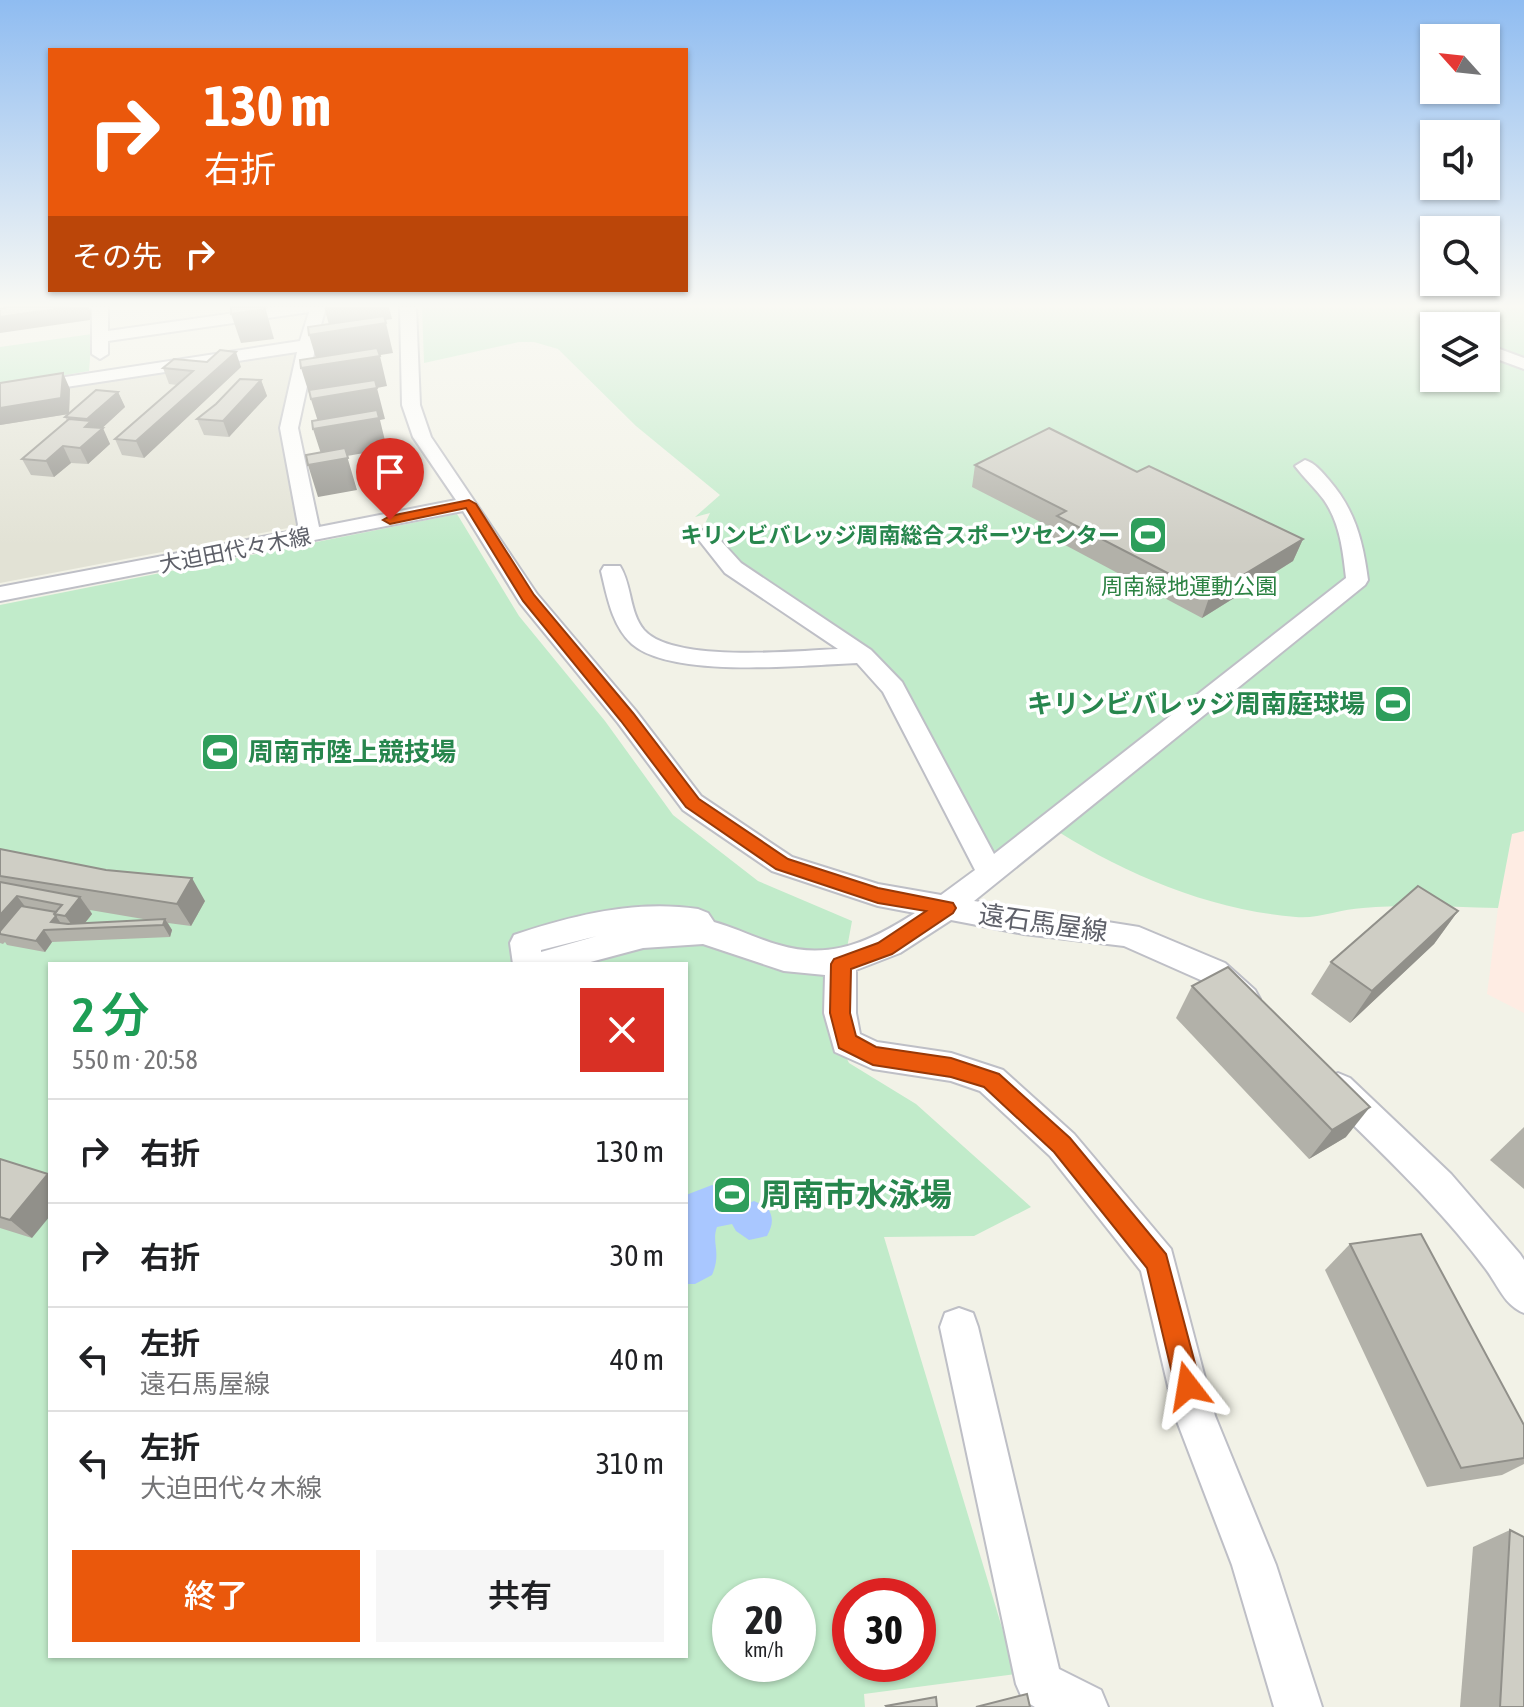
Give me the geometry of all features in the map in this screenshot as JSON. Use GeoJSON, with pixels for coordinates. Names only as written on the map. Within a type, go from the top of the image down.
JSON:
{"type":"FeatureCollection","features":[{"type":"Feature","properties":{"kind":"street"},"geometry":{"type":"LineString","coordinates":[[0,392],[36,387]]}},
{"type":"Feature","properties":{"kind":"street"},"geometry":{"type":"LineString","coordinates":[[296,387],[289,428],[310,535]]}},
{"type":"Feature","properties":{"kind":"street","name":"遠石馬屋線"},"geometry":{"type":"LineString","coordinates":[[409,387],[411,405],[422,437],[469,504],[528,598],[627,717],[692,803],[782,864],[878,895],[1024,922],[1128,935],[1214,972],[1268,1020]]}},
{"type":"Feature","properties":{"kind":"street"},"geometry":{"type":"LineString","coordinates":[[550,962],[636,937],[704,932],[786,960],[841,964],[885,948],[946,908],[1357,580],[1353,537],[1345,515],[1323,484],[1305,466]]}},
{"type":"Feature","properties":{"kind":"street","name":"大迫田代々木線"},"geometry":{"type":"LineString","coordinates":[[0,594],[469,504]]}},
{"type":"Feature","properties":{"kind":"street"},"geometry":{"type":"LineString","coordinates":[[705,535],[733,568],[863,655],[893,688],[990,872]]}},
{"type":"Feature","properties":{"kind":"street"},"geometry":{"type":"LineString","coordinates":[[612,571],[624,617],[644,642],[674,653],[717,659],[863,655]]}},
{"type":"Feature","properties":{"kind":"street"},"geometry":{"type":"LineString","coordinates":[[528,962],[525,943],[612,919],[667,915],[698,921],[704,932]]}},
{"type":"Feature","properties":{"kind":"street"},"geometry":{"type":"LineString","coordinates":[[841,964],[840,1013],[846,1042],[873,1055],[951,1067],[991,1080],[1062,1145],[1158,1262],[1195,1416],[1254,1565],[1298,1707]]}},
{"type":"Feature","properties":{"kind":"street"},"geometry":{"type":"LineString","coordinates":[[1321,1071],[1418,1167],[1507,1263],[1524,1294]]}},
{"type":"Feature","properties":{"kind":"street"},"geometry":{"type":"LineString","coordinates":[[959,1327],[1039,1684],[1084,1707]]}},
{"type":"Feature","properties":{"kind":"shaded area"},"geometry":{"type":"Polygon","coordinates":[[[58,387],[290,387],[281,433],[298,526],[0,583],[0,395],[58,387]]]}},
{"type":"Feature","properties":{"kind":"shaded area"},"geometry":{"type":"Polygon","coordinates":[[[1524,831],[1524,1013],[1487,994],[1512,833],[1524,831]]]}},
{"type":"Feature","properties":{"kind":"green space","name":"周南緑地運動公園"},"geometry":{"type":"Polygon","coordinates":[[[596,387],[1420,387],[1420,392],[1500,392],[1500,387],[1524,387],[1524,831],[1512,834],[1498,908],[1380,907],[1304,917],[1263,913],[1165,886],[1104,858],[1046,824],[991,871],[896,691],[729,567],[703,528],[710,513],[695,517],[720,495],[636,426],[596,387]]]}},
{"type":"Feature","properties":{"kind":"green space"},"geometry":{"type":"Polygon","coordinates":[[[457,514],[519,616],[605,721],[673,815],[758,881],[852,921],[832,1029],[849,1063],[916,1104],[1031,1207],[974,1236],[884,1237],[1016,1674],[864,1694],[865,1707],[0,1707],[0,605],[457,514]]]}},
{"type":"Feature","properties":{"kind":"water"},"geometry":{"type":"Polygon","coordinates":[[[712,1185],[734,1192],[740,1206],[754,1201],[767,1207],[772,1218],[767,1236],[749,1240],[732,1224],[717,1227],[716,1260],[712,1275],[695,1284],[688,1284],[688,1194],[712,1185]]]}},
{"type":"Feature","properties":{"kind":"building"},"geometry":{"type":"Polygon","coordinates":[[[0,387],[62,387],[61,398],[0,408],[0,387]]]}},
{"type":"Feature","properties":{"kind":"building"},"geometry":{"type":"Polygon","coordinates":[[[175,387],[197,387],[136,441],[115,439],[175,387]]]}},
{"type":"Feature","properties":{"kind":"building"},"geometry":{"type":"Polygon","coordinates":[[[233,387],[255,387],[223,421],[197,419],[233,387]]]}},
{"type":"Feature","properties":{"kind":"building"},"geometry":{"type":"Polygon","coordinates":[[[331,387],[377,388],[311,399],[309,390],[331,387]]]}},
{"type":"Feature","properties":{"kind":"building"},"geometry":{"type":"Polygon","coordinates":[[[96,390],[118,392],[87,419],[65,417],[96,390]]]}},
{"type":"Feature","properties":{"kind":"building"},"geometry":{"type":"Polygon","coordinates":[[[377,410],[379,418],[313,429],[312,421],[377,410]]]}},
{"type":"Feature","properties":{"kind":"building"},"geometry":{"type":"Polygon","coordinates":[[[69,419],[91,421],[85,427],[103,428],[80,448],[63,446],[46,461],[22,459],[69,419]]]}},
{"type":"Feature","properties":{"kind":"building","name":"キリンビバレッジ周南総合スポーツセンター"},"geometry":{"type":"Polygon","coordinates":[[[1049,428],[1137,472],[1149,466],[1303,539],[1210,595],[1057,516],[1066,511],[975,465],[1049,428]]]}},
{"type":"Feature","properties":{"kind":"building"},"geometry":{"type":"Polygon","coordinates":[[[345,448],[348,458],[308,465],[306,455],[345,448]]]}},
{"type":"Feature","properties":{"kind":"building"},"geometry":{"type":"Polygon","coordinates":[[[0,849],[106,870],[192,878],[177,904],[0,876],[0,849]]]}},
{"type":"Feature","properties":{"kind":"building"},"geometry":{"type":"Polygon","coordinates":[[[0,882],[80,897],[65,916],[54,914],[62,905],[17,896],[0,915],[0,882]]]}},
{"type":"Feature","properties":{"kind":"building"},"geometry":{"type":"Polygon","coordinates":[[[1418,886],[1458,911],[1372,991],[1331,962],[1418,886]]]}},
{"type":"Feature","properties":{"kind":"building"},"geometry":{"type":"Polygon","coordinates":[[[21,906],[56,912],[51,922],[68,924],[165,919],[163,925],[44,930],[36,941],[0,934],[21,906]]]}},
{"type":"Feature","properties":{"kind":"building"},"geometry":{"type":"Polygon","coordinates":[[[1228,967],[1370,1107],[1332,1130],[1192,986],[1228,967]]]}},
{"type":"Feature","properties":{"kind":"building"},"geometry":{"type":"Polygon","coordinates":[[[0,1159],[48,1174],[10,1220],[0,1217],[0,1159]]]}},
{"type":"Feature","properties":{"kind":"building"},"geometry":{"type":"Polygon","coordinates":[[[1421,1234],[1524,1425],[1524,1458],[1461,1468],[1350,1244],[1421,1234]]]}},
{"type":"Feature","properties":{"kind":"building"},"geometry":{"type":"Polygon","coordinates":[[[1510,1530],[1524,1537],[1524,1707],[1500,1707],[1510,1530]]]}},
{"type":"Feature","properties":{"kind":"building"},"geometry":{"type":"Polygon","coordinates":[[[1027,1694],[1030,1707],[976,1707],[1027,1694]]]}},
{"type":"Feature","properties":{"kind":"building"},"geometry":{"type":"Polygon","coordinates":[[[936,1697],[937,1707],[886,1706],[936,1697]]]}},
{"type":"Feature","properties":{"kind":"place","name":"キリンビバレッジ周南総合スポーツセンター"},"geometry":{"type":"Point","coordinates":[1148,535]}},
{"type":"Feature","properties":{"kind":"place","name":"キリンビバレッジ周南庭球場"},"geometry":{"type":"Point","coordinates":[1393,704]}},
{"type":"Feature","properties":{"kind":"place","name":"周南市陸上競技場"},"geometry":{"type":"Point","coordinates":[220,752]}},
{"type":"Feature","properties":{"kind":"place","name":"周南市水泳場"},"geometry":{"type":"Point","coordinates":[732,1195]}},
{"type":"Feature","properties":{"kind":"route"},"geometry":{"type":"LineString","coordinates":[[390,520],[469,504],[528,598],[627,717],[692,803],[782,864],[878,895],[946,908],[885,948],[841,964],[840,1013],[846,1042],[873,1055],[951,1067],[991,1080],[1062,1145],[1158,1262],[1188,1386]]}}]}
